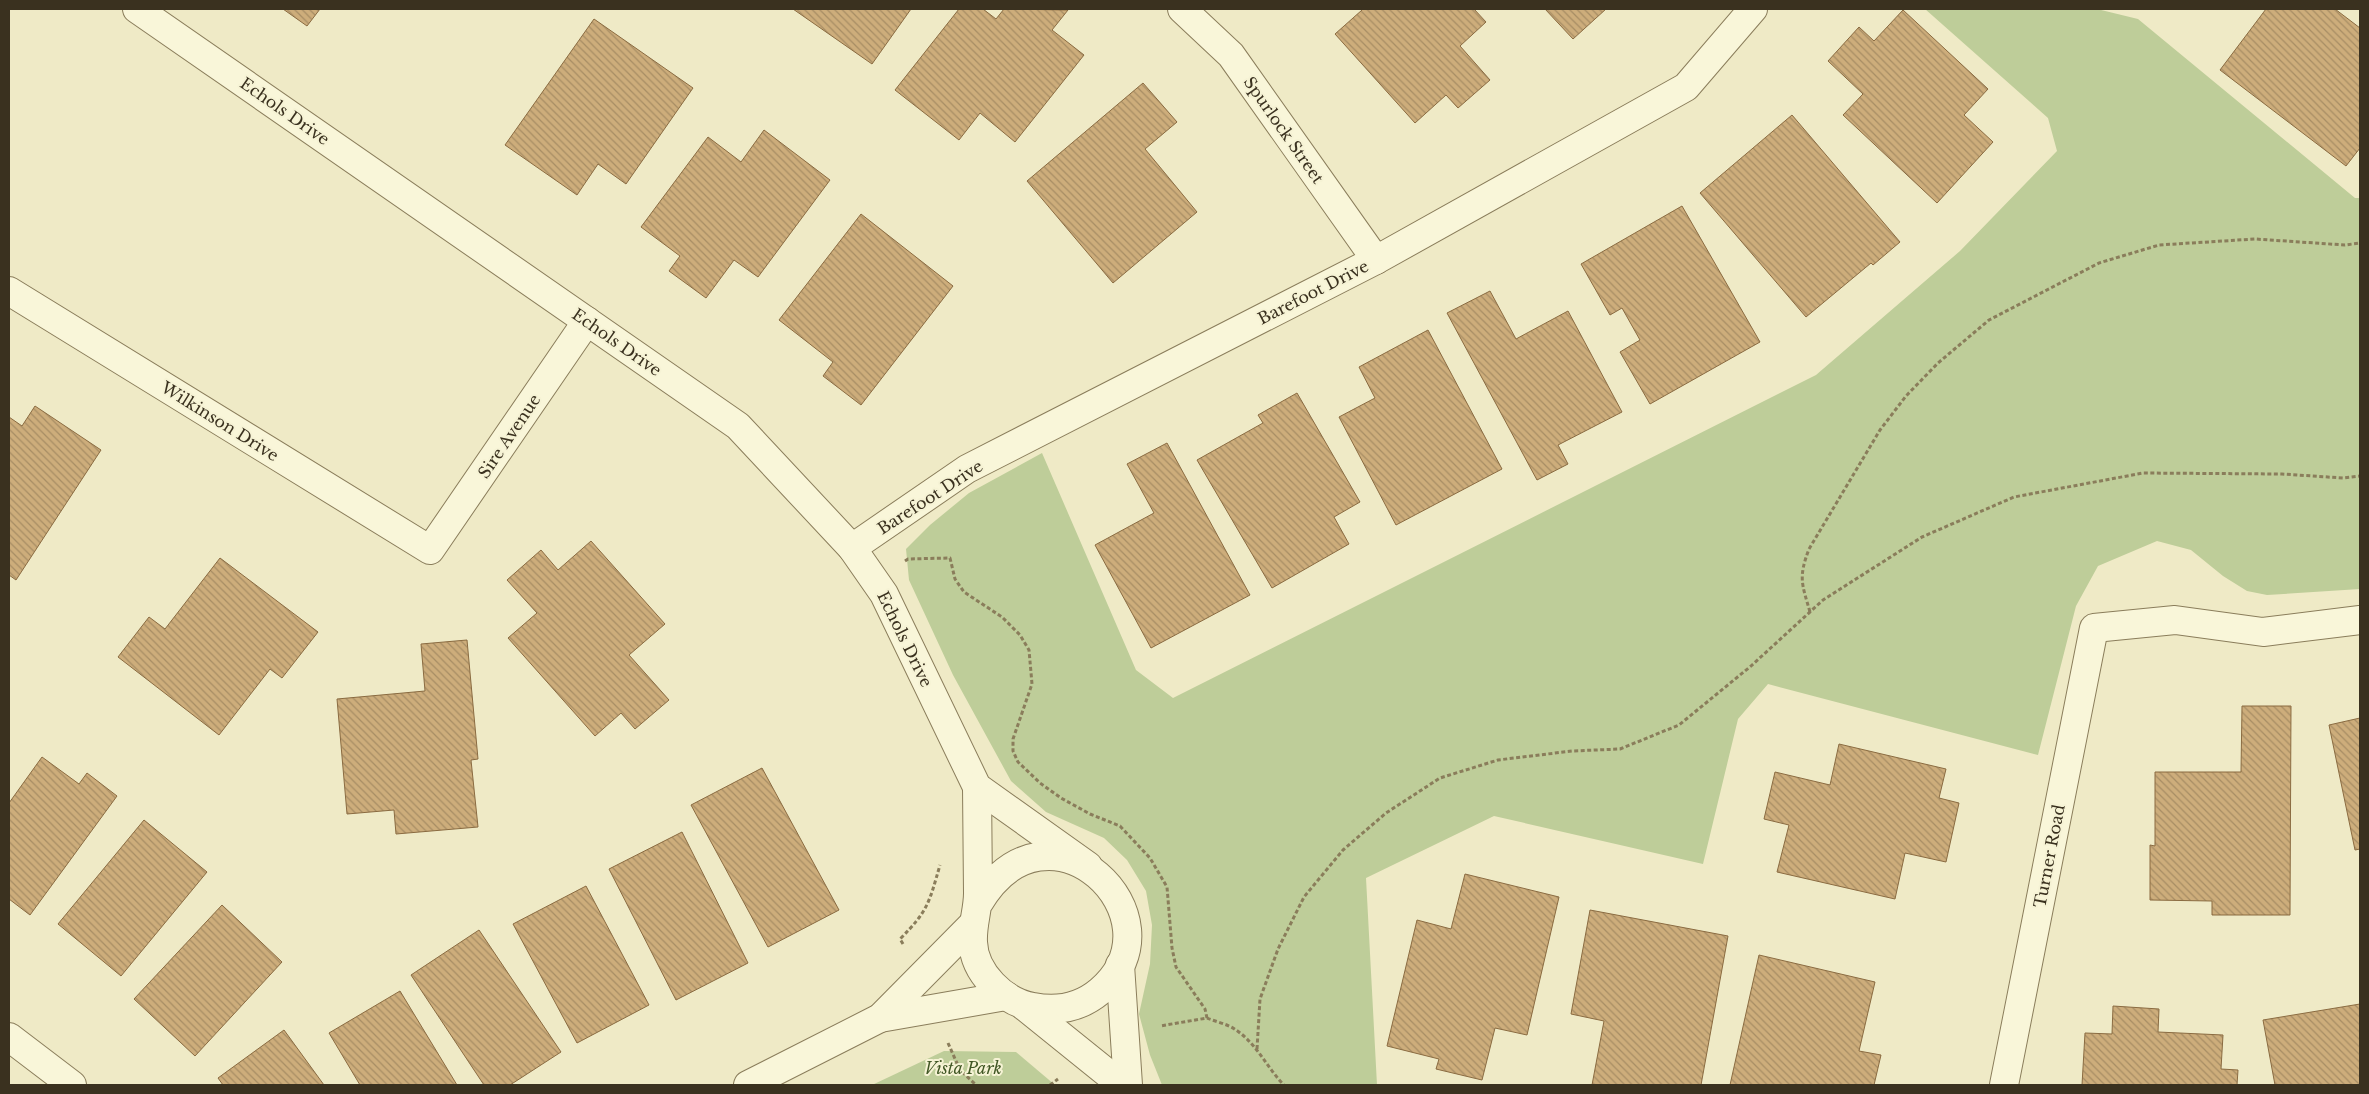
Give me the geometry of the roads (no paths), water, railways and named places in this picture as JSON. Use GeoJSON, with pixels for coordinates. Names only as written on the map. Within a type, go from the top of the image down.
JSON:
{"type":"FeatureCollection","features":[{"type":"Feature","properties":{"kind":"street","name":"Echols Drive"},"geometry":{"type":"LineString","coordinates":[[137,9],[738,426],[852,548],[884,594],[977,787],[976,914]]}},
{"type":"Feature","properties":{"kind":"street","name":"Spurlock Street"},"geometry":{"type":"LineString","coordinates":[[1182,9],[1231,55],[1376,260]]}},
{"type":"Feature","properties":{"kind":"street","name":"Barefoot Drive"},"geometry":{"type":"LineString","coordinates":[[852,548],[967,469],[1376,260],[1686,87],[1753,9]]}},
{"type":"Feature","properties":{"kind":"street","name":"Wilkinson Drive"},"geometry":{"type":"LineString","coordinates":[[9,291],[430,550]]}},
{"type":"Feature","properties":{"kind":"street","name":"Sire Avenue"},"geometry":{"type":"LineString","coordinates":[[430,550],[587,321]]}},
{"type":"Feature","properties":{"kind":"street","name":"Turner Road"},"geometry":{"type":"LineString","coordinates":[[2004,1085],[2094,628],[2175,620],[2263,632],[2360,620]]}},
{"type":"Feature","properties":{"kind":"street","name":"Echols Drive"},"geometry":{"type":"LineString","coordinates":[[977,787],[1088,866]]}},
{"type":"Feature","properties":{"kind":"street"},"geometry":{"type":"LineString","coordinates":[[748,1085],[880,1018],[1015,1001],[1047,1010],[1070,1008],[1091,999],[1108,984],[1120,965],[1126,942],[1125,919],[1118,898],[1105,880],[1088,866],[1068,858],[1046,856],[1024,860],[1000,875],[989,885],[976,914],[880,1018]]}},
{"type":"Feature","properties":{"kind":"street"},"geometry":{"type":"LineString","coordinates":[[976,914],[973,945],[980,965],[990,982],[1122,1085]]}},
{"type":"Feature","properties":{"kind":"street"},"geometry":{"type":"LineString","coordinates":[[1120,965],[1128,1085]]}},
{"type":"Feature","properties":{"kind":"street"},"geometry":{"type":"LineString","coordinates":[[9,1037],[72,1085]]}},
{"type":"Feature","properties":{"kind":"park label","name":"Vista Park"},"geometry":{"type":"Point","coordinates":[963,1068]}}]}
